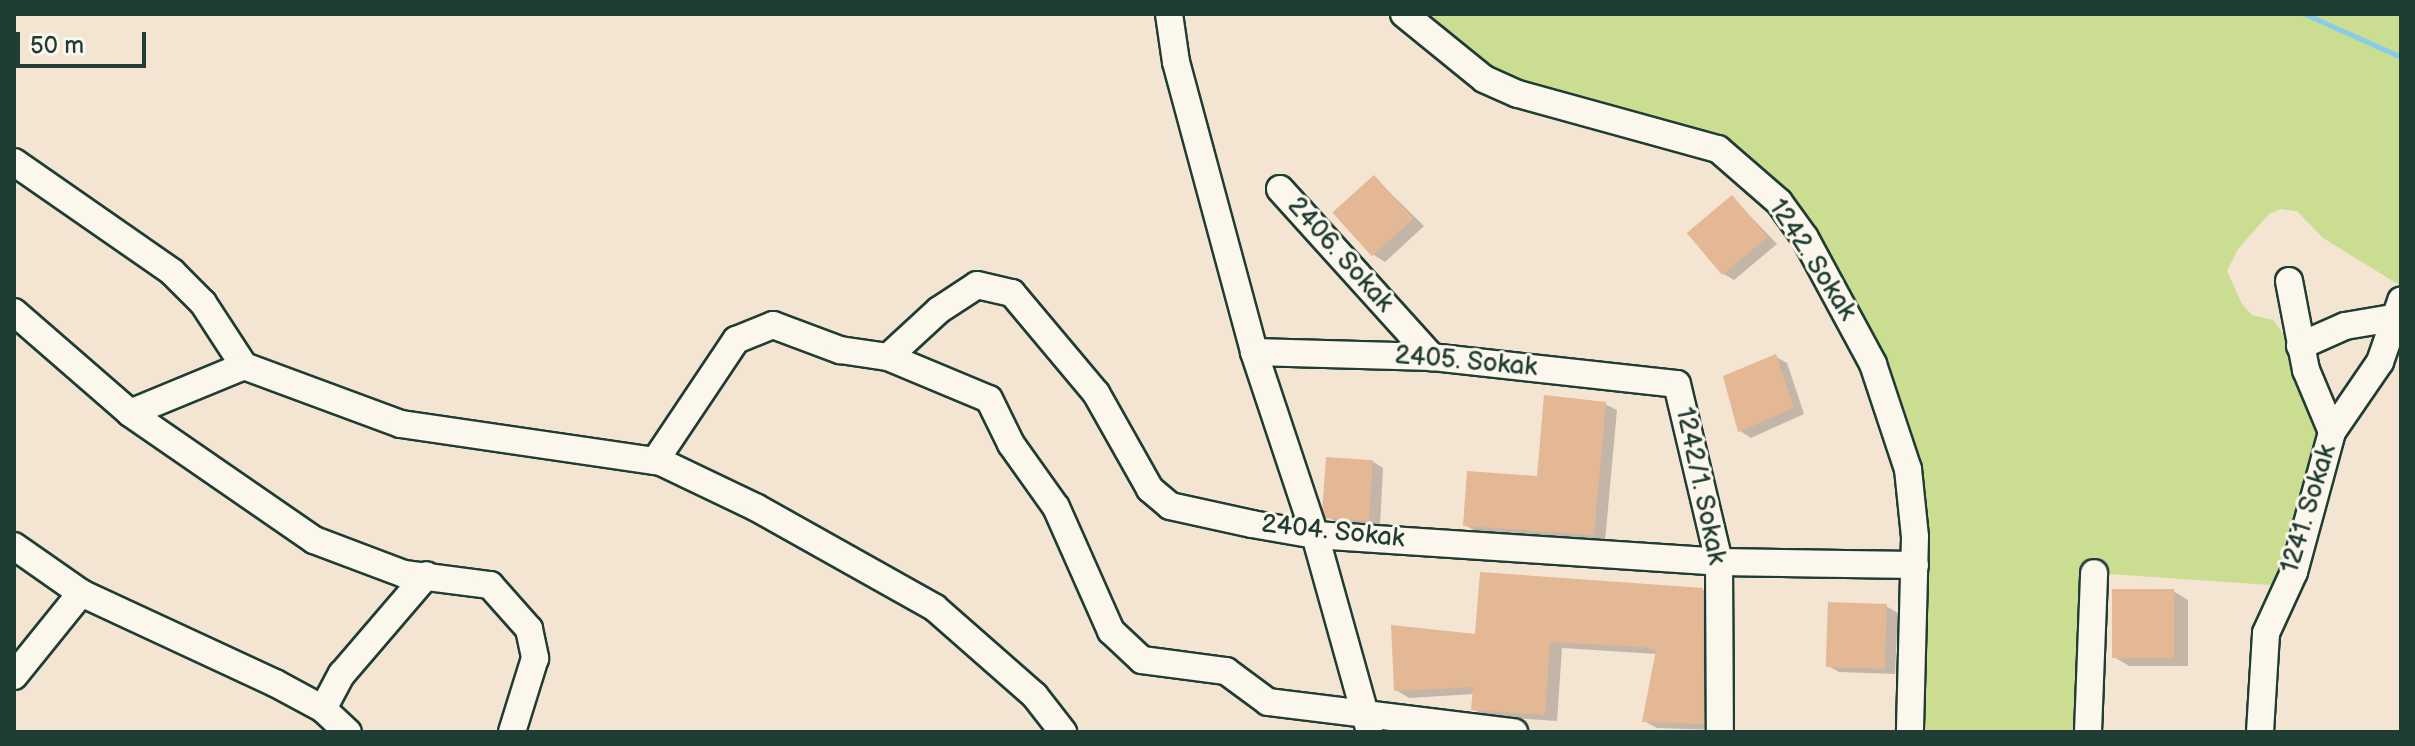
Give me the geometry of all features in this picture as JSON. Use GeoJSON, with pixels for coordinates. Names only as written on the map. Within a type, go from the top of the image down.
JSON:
{"type":"FeatureCollection","features":[{"type":"Feature","properties":{"kind":"street"},"geometry":{"type":"LineString","coordinates":[[1169,14],[1176,62],[1254,352],[1315,535],[1367,724]]}},
{"type":"Feature","properties":{"kind":"street","name":"1242. Sokak"},"geometry":{"type":"LineString","coordinates":[[1404,14],[1484,79],[1518,94],[1718,149],[1779,202],[1843,302],[1890,408],[1908,469],[1915,565],[1910,732]]}},
{"type":"Feature","properties":{"kind":"street"},"geometry":{"type":"LineString","coordinates":[[14,162],[172,272],[203,303],[244,366],[401,424],[655,461],[757,508],[935,608],[1035,696],[1063,732]]}},
{"type":"Feature","properties":{"kind":"street","name":"2406. Sokak"},"geometry":{"type":"LineString","coordinates":[[1280,189],[1432,357]]}},
{"type":"Feature","properties":{"kind":"street"},"geometry":{"type":"LineString","coordinates":[[2289,281],[2300,346],[2332,432]]}},
{"type":"Feature","properties":{"kind":"street","name":"2404. Sokak"},"geometry":{"type":"LineString","coordinates":[[888,357],[939,310],[977,285],[1012,293],[1096,393],[1150,489],[1170,506],[1315,535],[1719,562],[1915,565]]}},
{"type":"Feature","properties":{"kind":"street"},"geometry":{"type":"LineString","coordinates":[[2300,346],[2345,326],[2397,310]]}},
{"type":"Feature","properties":{"kind":"street","name":"1241. Sokak"},"geometry":{"type":"LineString","coordinates":[[2260,732],[2266,633],[2294,572],[2332,432],[2380,362],[2397,310]]}},
{"type":"Feature","properties":{"kind":"street"},"geometry":{"type":"LineString","coordinates":[[14,312],[130,413],[314,540],[404,574],[490,585],[529,629],[535,658],[512,732]]}},
{"type":"Feature","properties":{"kind":"street"},"geometry":{"type":"LineString","coordinates":[[655,461],[736,340],[773,325],[840,350],[888,357],[989,399],[1011,444],[1056,507],[1111,631],[1142,660],[1226,671],[1268,702],[1367,724],[1514,732]]}},
{"type":"Feature","properties":{"kind":"street","name":"2405. Sokak"},"geometry":{"type":"LineString","coordinates":[[1254,352],[1432,357],[1677,384]]}},
{"type":"Feature","properties":{"kind":"street"},"geometry":{"type":"LineString","coordinates":[[130,413],[244,366]]}},
{"type":"Feature","properties":{"kind":"street","name":"1242/1. Sokak"},"geometry":{"type":"LineString","coordinates":[[1677,384],[1719,562],[1720,732]]}},
{"type":"Feature","properties":{"kind":"street"},"geometry":{"type":"LineString","coordinates":[[14,546],[81,593],[323,709],[348,732]]}},
{"type":"Feature","properties":{"kind":"street"},"geometry":{"type":"LineString","coordinates":[[2088,732],[2094,573]]}},
{"type":"Feature","properties":{"kind":"street"},"geometry":{"type":"LineString","coordinates":[[323,709],[342,674],[427,575]]}},
{"type":"Feature","properties":{"kind":"street"},"geometry":{"type":"LineString","coordinates":[[14,676],[81,593]]}},
{"type":"Feature","properties":{"kind":"green space"},"geometry":{"type":"Polygon","coordinates":[[[1404,14],[2401,14],[2401,286],[2323,238],[2297,211],[2281,209],[2269,214],[2238,249],[2227,271],[2242,304],[2252,315],[2273,320],[2291,344],[2332,432],[2285,586],[2094,573],[2088,732],[1910,732],[1915,565],[1873,364],[1750,172],[1518,94],[1404,14]]]}},
{"type":"Feature","properties":{"kind":"building"},"geometry":{"type":"Polygon","coordinates":[[[1374,175],[1413,219],[1372,256],[1332,212],[1374,175]]]}},
{"type":"Feature","properties":{"kind":"building"},"geometry":{"type":"Polygon","coordinates":[[[1732,195],[1767,237],[1722,275],[1687,233],[1732,195]]]}},
{"type":"Feature","properties":{"kind":"building"},"geometry":{"type":"Polygon","coordinates":[[[1776,354],[1794,408],[1738,432],[1723,376],[1776,354]]]}},
{"type":"Feature","properties":{"kind":"building"},"geometry":{"type":"Polygon","coordinates":[[[1544,395],[1606,402],[1594,535],[1463,526],[1467,471],[1537,476],[1544,395]]]}},
{"type":"Feature","properties":{"kind":"building"},"geometry":{"type":"Polygon","coordinates":[[[1326,457],[1373,460],[1369,521],[1322,518],[1326,457]]]}},
{"type":"Feature","properties":{"kind":"building"},"geometry":{"type":"Polygon","coordinates":[[[1480,572],[1703,588],[1704,724],[1642,722],[1656,650],[1642,647],[1550,642],[1545,715],[1471,710],[1473,687],[1394,691],[1391,625],[1475,634],[1480,572]]]}},
{"type":"Feature","properties":{"kind":"building"},"geometry":{"type":"Polygon","coordinates":[[[2112,589],[2174,589],[2174,658],[2112,658],[2112,589]]]}},
{"type":"Feature","properties":{"kind":"building"},"geometry":{"type":"Polygon","coordinates":[[[1828,602],[1887,604],[1885,669],[1826,667],[1828,602]]]}},
{"type":"Feature","properties":{"kind":"waterway"},"geometry":{"type":"LineString","coordinates":[[2305,14],[2401,57]]}}]}
